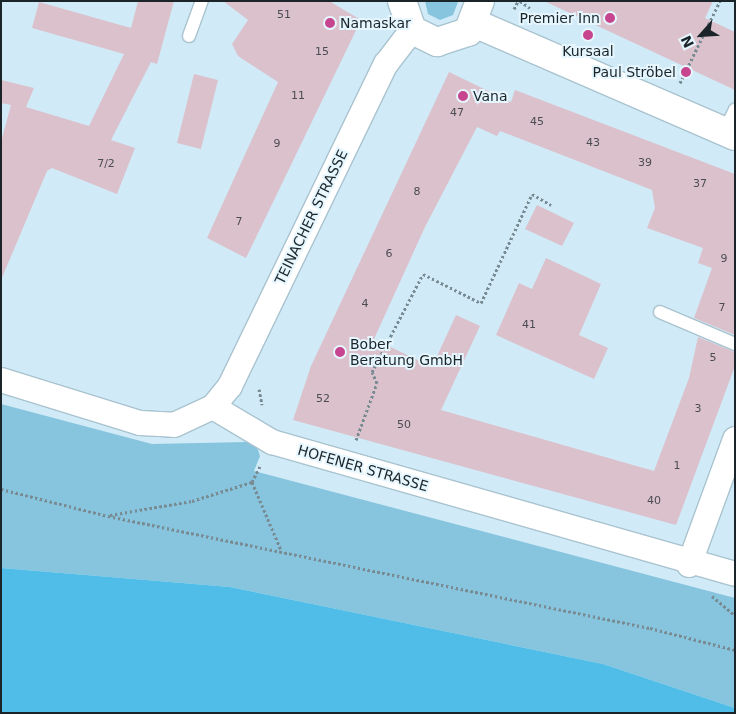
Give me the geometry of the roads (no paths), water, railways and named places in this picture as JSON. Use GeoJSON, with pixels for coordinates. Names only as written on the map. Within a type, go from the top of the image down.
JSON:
{"type":"FeatureCollection","features":[{"type":"Feature","properties":{"kind":"main road"},"geometry":{"type":"LineString","coordinates":[[399,2],[412,30],[424,38],[448,42],[477,12],[668,108],[731,126]]}},
{"type":"Feature","properties":{"kind":"street","name":"TEINACHER STRASSE"},"geometry":{"type":"LineString","coordinates":[[213,407],[230,386],[392,53],[412,30]]}},
{"type":"Feature","properties":{"kind":"street"},"geometry":{"type":"LineString","coordinates":[[1,380],[140,424],[174,425],[213,407]]}},
{"type":"Feature","properties":{"kind":"street","name":"HOFENER STRASSE"},"geometry":{"type":"LineString","coordinates":[[213,407],[272,442],[689,564],[735,574]]}},
{"type":"Feature","properties":{"kind":"street"},"geometry":{"type":"LineString","coordinates":[[689,564],[735,439]]}},
{"type":"Feature","properties":{"kind":"lane"},"geometry":{"type":"LineString","coordinates":[[189,36],[202,1]]}},
{"type":"Feature","properties":{"kind":"lane"},"geometry":{"type":"LineString","coordinates":[[660,312],[735,344]]}},
{"type":"Feature","properties":{"kind":"place","name":"Premier Inn"},"geometry":{"type":"Point","coordinates":[610,18]}},
{"type":"Feature","properties":{"kind":"place","name":"Namaskar"},"geometry":{"type":"Point","coordinates":[330,23]}},
{"type":"Feature","properties":{"kind":"place","name":"Kursaal"},"geometry":{"type":"Point","coordinates":[588,35]}},
{"type":"Feature","properties":{"kind":"place","name":"Paul Ströbel"},"geometry":{"type":"Point","coordinates":[686,72]}},
{"type":"Feature","properties":{"kind":"place","name":"Vana"},"geometry":{"type":"Point","coordinates":[463,96]}},
{"type":"Feature","properties":{"kind":"place","name":"Bober Beratung GmbH"},"geometry":{"type":"Point","coordinates":[340,352]}}]}
